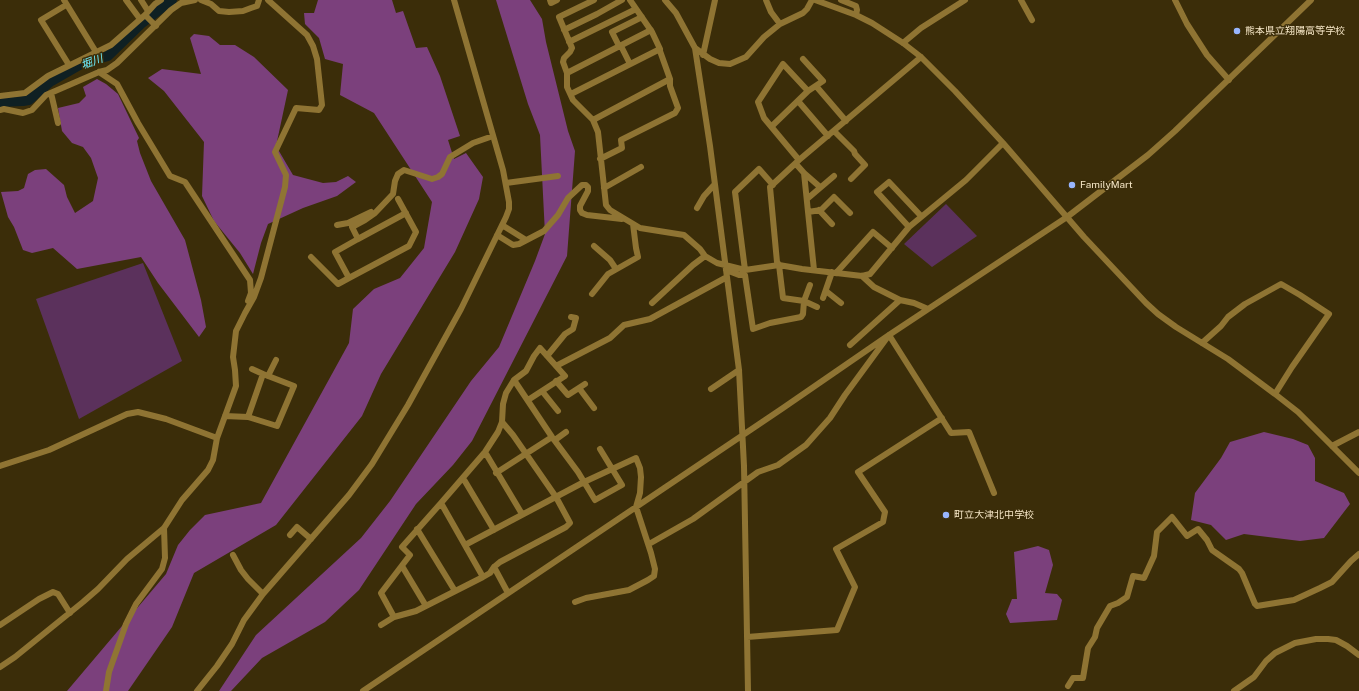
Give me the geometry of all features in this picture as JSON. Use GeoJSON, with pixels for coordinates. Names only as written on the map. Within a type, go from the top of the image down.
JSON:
{"type":"FeatureCollection","features":[{"type":"Feature","properties":{"kind":"street"},"geometry":{"type":"LineString","coordinates":[[126,0],[140,20]]}},
{"type":"Feature","properties":{"kind":"street"},"geometry":{"type":"LineString","coordinates":[[141,0],[147,13],[156,26]]}},
{"type":"Feature","properties":{"kind":"street"},"geometry":{"type":"LineString","coordinates":[[0,96],[25,93],[48,76],[111,45],[161,0]]}},
{"type":"Feature","properties":{"kind":"street"},"geometry":{"type":"LineString","coordinates":[[0,110],[4,109],[23,113],[32,110],[46,95],[107,70],[117,63],[171,10],[179,4],[195,0]]}},
{"type":"Feature","properties":{"kind":"street"},"geometry":{"type":"LineString","coordinates":[[201,0],[211,4],[219,11],[229,12],[243,11],[257,6],[260,0]]}},
{"type":"Feature","properties":{"kind":"street"},"geometry":{"type":"LineString","coordinates":[[0,667],[15,657],[70,613],[98,589],[127,559],[164,528],[182,500],[208,470],[213,460],[217,438],[236,386],[233,356],[236,331],[254,297],[261,278],[285,187],[286,175],[275,152],[296,108],[319,110],[322,105],[317,59],[313,46],[307,35],[268,0]]}},
{"type":"Feature","properties":{"kind":"street"},"geometry":{"type":"LineString","coordinates":[[197,691],[232,644],[244,620],[263,594],[349,495],[372,464],[408,405],[461,308],[509,209],[506,183],[454,0]]}},
{"type":"Feature","properties":{"kind":"street"},"geometry":{"type":"LineString","coordinates":[[550,0],[551,2],[557,0]]}},
{"type":"Feature","properties":{"kind":"street"},"geometry":{"type":"LineString","coordinates":[[594,0],[558,17],[572,48],[564,58],[563,62],[567,74],[567,87],[573,100],[593,120],[599,136],[600,159],[606,205],[610,210],[640,228],[684,235],[700,249],[705,256],[739,275],[745,275],[753,329],[770,323],[801,317],[803,314],[804,301],[810,285]]}},
{"type":"Feature","properties":{"kind":"street"},"geometry":{"type":"LineString","coordinates":[[564,30],[622,0]]}},
{"type":"Feature","properties":{"kind":"street"},"geometry":{"type":"LineString","coordinates":[[600,159],[622,148],[621,140],[675,113],[678,108],[670,86],[670,79],[660,48],[651,30],[630,0]]}},
{"type":"Feature","properties":{"kind":"street"},"geometry":{"type":"LineString","coordinates":[[665,0],[676,13],[695,48],[703,55],[719,63],[730,64],[746,57],[764,37],[780,24],[803,13],[814,0],[856,15],[903,42],[921,57],[955,91],[1003,143],[1084,237],[1154,310],[1176,327],[1228,359],[1298,412],[1359,473]]}},
{"type":"Feature","properties":{"kind":"street"},"geometry":{"type":"LineString","coordinates":[[703,55],[715,0]]}},
{"type":"Feature","properties":{"kind":"street"},"geometry":{"type":"LineString","coordinates":[[766,0],[771,12],[780,24]]}},
{"type":"Feature","properties":{"kind":"street"},"geometry":{"type":"LineString","coordinates":[[841,0],[856,6],[856,15]]}},
{"type":"Feature","properties":{"kind":"street"},"geometry":{"type":"LineString","coordinates":[[903,42],[921,28],[965,0]]}},
{"type":"Feature","properties":{"kind":"street"},"geometry":{"type":"LineString","coordinates":[[1021,0],[1032,20]]}},
{"type":"Feature","properties":{"kind":"street"},"geometry":{"type":"LineString","coordinates":[[1175,0],[1187,24],[1206,55],[1228,80]]}},
{"type":"Feature","properties":{"kind":"street"},"geometry":{"type":"LineString","coordinates":[[363,691],[1067,216],[1176,132],[1311,0]]}},
{"type":"Feature","properties":{"kind":"street"},"geometry":{"type":"LineString","coordinates":[[69,65],[41,20],[65,2],[96,52]]}},
{"type":"Feature","properties":{"kind":"street"},"geometry":{"type":"LineString","coordinates":[[569,42],[636,9]]}},
{"type":"Feature","properties":{"kind":"street"},"geometry":{"type":"LineString","coordinates":[[630,64],[612,32],[642,17]]}},
{"type":"Feature","properties":{"kind":"street"},"geometry":{"type":"LineString","coordinates":[[567,74],[651,30]]}},
{"type":"Feature","properties":{"kind":"street"},"geometry":{"type":"LineString","coordinates":[[570,94],[660,48]]}},
{"type":"Feature","properties":{"kind":"street"},"geometry":{"type":"LineString","coordinates":[[695,48],[739,370],[743,435],[748,691]]}},
{"type":"Feature","properties":{"kind":"street"},"geometry":{"type":"LineString","coordinates":[[817,307],[804,301],[783,298],[779,265],[777,262],[770,188],[798,162],[921,57]]}},
{"type":"Feature","properties":{"kind":"street"},"geometry":{"type":"LineString","coordinates":[[772,126],[808,92],[823,81],[803,59]]}},
{"type":"Feature","properties":{"kind":"street"},"geometry":{"type":"LineString","coordinates":[[808,92],[783,64],[758,102],[764,118],[772,126],[798,162],[804,173],[820,187]]}},
{"type":"Feature","properties":{"kind":"street"},"geometry":{"type":"LineString","coordinates":[[99,72],[117,84],[138,123],[170,176],[186,182],[250,280],[251,293],[245,312]]}},
{"type":"Feature","properties":{"kind":"street"},"geometry":{"type":"LineString","coordinates":[[593,120],[670,79]]}},
{"type":"Feature","properties":{"kind":"street"},"geometry":{"type":"LineString","coordinates":[[816,86],[846,121]]}},
{"type":"Feature","properties":{"kind":"street"},"geometry":{"type":"LineString","coordinates":[[51,94],[58,122]]}},
{"type":"Feature","properties":{"kind":"street"},"geometry":{"type":"LineString","coordinates":[[798,101],[828,136]]}},
{"type":"Feature","properties":{"kind":"street"},"geometry":{"type":"LineString","coordinates":[[834,132],[854,151],[865,165],[851,179]]}},
{"type":"Feature","properties":{"kind":"street"},"geometry":{"type":"LineString","coordinates":[[358,239],[352,227],[376,213],[393,194],[395,181],[398,174],[404,170],[432,179],[438,178],[442,174],[450,157],[473,142],[493,136]]}},
{"type":"Feature","properties":{"kind":"street"},"geometry":{"type":"LineString","coordinates":[[726,267],[745,270],[779,265],[862,276],[870,274],[921,216],[966,180],[1003,143]]}},
{"type":"Feature","properties":{"kind":"street"},"geometry":{"type":"LineString","coordinates":[[604,188],[641,167]]}},
{"type":"Feature","properties":{"kind":"street"},"geometry":{"type":"LineString","coordinates":[[745,270],[735,192],[758,169],[773,185]]}},
{"type":"Feature","properties":{"kind":"street"},"geometry":{"type":"LineString","coordinates":[[804,173],[814,270]]}},
{"type":"Feature","properties":{"kind":"street"},"geometry":{"type":"LineString","coordinates":[[506,183],[558,176]]}},
{"type":"Feature","properties":{"kind":"street"},"geometry":{"type":"LineString","coordinates":[[807,199],[834,176]]}},
{"type":"Feature","properties":{"kind":"street"},"geometry":{"type":"LineString","coordinates":[[910,227],[877,192],[889,182],[921,216]]}},
{"type":"Feature","properties":{"kind":"street"},"geometry":{"type":"LineString","coordinates":[[497,235],[513,245],[519,244],[544,231],[558,215],[568,198],[582,185],[586,184],[588,191],[580,206],[582,213],[587,215],[624,219]]}},
{"type":"Feature","properties":{"kind":"street"},"geometry":{"type":"LineString","coordinates":[[697,208],[704,196],[714,185]]}},
{"type":"Feature","properties":{"kind":"street"},"geometry":{"type":"LineString","coordinates":[[808,212],[819,210],[834,197],[850,213]]}},
{"type":"Feature","properties":{"kind":"street"},"geometry":{"type":"LineString","coordinates":[[311,257],[338,284],[409,246],[416,232],[398,199]]}},
{"type":"Feature","properties":{"kind":"street"},"geometry":{"type":"LineString","coordinates":[[337,225],[358,219],[383,205]]}},
{"type":"Feature","properties":{"kind":"street"},"geometry":{"type":"LineString","coordinates":[[819,210],[832,224]]}},
{"type":"Feature","properties":{"kind":"street"},"geometry":{"type":"LineString","coordinates":[[349,278],[335,252],[406,213]]}},
{"type":"Feature","properties":{"kind":"street"},"geometry":{"type":"LineString","coordinates":[[592,294],[608,274],[638,257],[633,224]]}},
{"type":"Feature","properties":{"kind":"street"},"geometry":{"type":"LineString","coordinates":[[502,225],[526,240]]}},
{"type":"Feature","properties":{"kind":"street"},"geometry":{"type":"LineString","coordinates":[[823,298],[834,273],[873,232],[892,248]]}},
{"type":"Feature","properties":{"kind":"street"},"geometry":{"type":"LineString","coordinates":[[594,246],[610,260],[616,269]]}},
{"type":"Feature","properties":{"kind":"street"},"geometry":{"type":"LineString","coordinates":[[652,303],[692,265],[705,256]]}},
{"type":"Feature","properties":{"kind":"street"},"geometry":{"type":"LineString","coordinates":[[862,276],[874,287],[900,300],[914,303],[928,309]]}},
{"type":"Feature","properties":{"kind":"street"},"geometry":{"type":"LineString","coordinates":[[556,366],[610,338],[624,326],[650,319],[727,277]]}},
{"type":"Feature","properties":{"kind":"street"},"geometry":{"type":"LineString","coordinates":[[1202,343],[1221,326],[1228,317],[1245,304],[1281,284],[1300,294],[1329,314],[1275,394]]}},
{"type":"Feature","properties":{"kind":"street"},"geometry":{"type":"LineString","coordinates":[[826,292],[841,303]]}},
{"type":"Feature","properties":{"kind":"street"},"geometry":{"type":"LineString","coordinates":[[850,345],[900,300]]}},
{"type":"Feature","properties":{"kind":"street"},"geometry":{"type":"LineString","coordinates":[[547,356],[565,334],[573,329],[575,318]]}},
{"type":"Feature","properties":{"kind":"street"},"geometry":{"type":"LineString","coordinates":[[889,335],[951,432],[969,432],[994,493]]}},
{"type":"Feature","properties":{"kind":"street"},"geometry":{"type":"LineString","coordinates":[[649,544],[694,519],[763,469],[778,465],[806,444],[830,418],[889,335]]}},
{"type":"Feature","properties":{"kind":"street"},"geometry":{"type":"LineString","coordinates":[[394,617],[381,593],[410,555],[402,547],[485,452],[498,432],[502,422],[503,404],[506,393],[514,380],[526,371],[540,348],[565,376],[528,400]]}},
{"type":"Feature","properties":{"kind":"street"},"geometry":{"type":"LineString","coordinates":[[248,417],[266,375],[276,360]]}},
{"type":"Feature","properties":{"kind":"street"},"geometry":{"type":"LineString","coordinates":[[225,416],[248,417],[277,426],[294,386],[252,369]]}},
{"type":"Feature","properties":{"kind":"street"},"geometry":{"type":"LineString","coordinates":[[711,389],[739,370]]}},
{"type":"Feature","properties":{"kind":"street"},"geometry":{"type":"LineString","coordinates":[[514,380],[596,500],[622,485],[600,449]]}},
{"type":"Feature","properties":{"kind":"street"},"geometry":{"type":"LineString","coordinates":[[556,381],[568,395],[585,384]]}},
{"type":"Feature","properties":{"kind":"street"},"geometry":{"type":"LineString","coordinates":[[579,388],[594,408]]}},
{"type":"Feature","properties":{"kind":"street"},"geometry":{"type":"LineString","coordinates":[[542,391],[558,411]]}},
{"type":"Feature","properties":{"kind":"street"},"geometry":{"type":"LineString","coordinates":[[0,466],[49,450],[127,414],[138,412],[217,438]]}},
{"type":"Feature","properties":{"kind":"street"},"geometry":{"type":"LineString","coordinates":[[747,637],[837,630],[855,587],[836,549],[883,522],[885,512],[858,472],[942,418]]}},
{"type":"Feature","properties":{"kind":"street"},"geometry":{"type":"LineString","coordinates":[[381,626],[394,617],[416,611],[483,577],[490,573],[500,562],[566,527],[570,523],[556,496],[513,435],[502,422]]}},
{"type":"Feature","properties":{"kind":"street"},"geometry":{"type":"LineString","coordinates":[[496,473],[553,438],[566,432]]}},
{"type":"Feature","properties":{"kind":"street"},"geometry":{"type":"LineString","coordinates":[[1332,446],[1359,432]]}},
{"type":"Feature","properties":{"kind":"street"},"geometry":{"type":"LineString","coordinates":[[485,452],[496,473],[522,514]]}},
{"type":"Feature","properties":{"kind":"street"},"geometry":{"type":"LineString","coordinates":[[465,545],[556,496],[636,458],[640,468],[641,477],[640,493],[636,507],[649,544],[655,569],[654,576],[629,590],[586,598],[575,602]]}},
{"type":"Feature","properties":{"kind":"street"},"geometry":{"type":"LineString","coordinates":[[463,478],[494,530]]}},
{"type":"Feature","properties":{"kind":"street"},"geometry":{"type":"LineString","coordinates":[[441,503],[483,577]]}},
{"type":"Feature","properties":{"kind":"street"},"geometry":{"type":"LineString","coordinates":[[1068,686],[1073,678],[1083,678],[1088,648],[1095,636],[1096,628],[1110,606],[1127,597],[1133,576],[1144,578],[1154,556],[1157,532],[1172,517],[1187,536],[1198,529],[1207,540],[1212,550],[1242,572],[1255,604],[1258,606],[1294,600],[1332,582],[1350,561],[1359,554]]}},
{"type":"Feature","properties":{"kind":"street"},"geometry":{"type":"LineString","coordinates":[[290,535],[297,527],[311,540]]}},
{"type":"Feature","properties":{"kind":"street"},"geometry":{"type":"LineString","coordinates":[[106,691],[109,672],[126,624],[136,604],[162,569],[165,558],[164,528]]}},
{"type":"Feature","properties":{"kind":"street"},"geometry":{"type":"LineString","coordinates":[[417,529],[455,591]]}},
{"type":"Feature","properties":{"kind":"street"},"geometry":{"type":"LineString","coordinates":[[233,555],[241,570],[263,594]]}},
{"type":"Feature","properties":{"kind":"street"},"geometry":{"type":"LineString","coordinates":[[402,566],[426,606]]}},
{"type":"Feature","properties":{"kind":"street"},"geometry":{"type":"LineString","coordinates":[[494,567],[508,593]]}},
{"type":"Feature","properties":{"kind":"street"},"geometry":{"type":"LineString","coordinates":[[0,625],[52,592],[58,594],[70,613]]}},
{"type":"Feature","properties":{"kind":"street"},"geometry":{"type":"LineString","coordinates":[[1234,691],[1254,677],[1266,661],[1275,653],[1295,643],[1316,639],[1336,640],[1359,655]]}},
{"type":"Feature","properties":{"kind":"shaded area"},"geometry":{"type":"Polygon","coordinates":[[[318,0],[392,0],[396,13],[403,11],[416,48],[427,47],[440,76],[460,136],[448,140],[454,159],[466,153],[483,177],[479,199],[455,252],[381,374],[362,416],[276,525],[194,573],[172,627],[128,691],[67,691],[166,574],[178,545],[205,515],[261,503],[349,343],[353,309],[374,289],[400,278],[424,248],[432,202],[374,113],[340,95],[343,64],[325,59],[319,38],[305,24],[304,13],[314,13],[318,0]]]}},
{"type":"Feature","properties":{"kind":"shaded area"},"geometry":{"type":"Polygon","coordinates":[[[496,0],[530,0],[542,19],[546,42],[568,131],[575,151],[567,256],[472,441],[453,465],[416,504],[359,590],[325,622],[262,658],[231,691],[219,691],[256,635],[361,538],[390,501],[471,381],[499,347],[535,261],[545,234],[540,135],[528,104],[496,0]]]}},
{"type":"Feature","properties":{"kind":"shaded area"},"geometry":{"type":"Polygon","coordinates":[[[194,34],[209,36],[220,45],[235,45],[254,57],[288,90],[276,146],[293,175],[323,183],[336,182],[348,176],[356,182],[337,196],[303,208],[268,224],[261,243],[253,274],[240,253],[214,221],[202,196],[204,142],[164,91],[148,78],[162,69],[201,74],[190,38],[194,34]]]}},
{"type":"Feature","properties":{"kind":"shaded area"},"geometry":{"type":"Polygon","coordinates":[[[97,79],[118,94],[139,138],[137,141],[140,153],[151,181],[185,240],[201,300],[206,327],[199,337],[158,283],[141,257],[77,269],[53,248],[32,253],[23,250],[14,227],[8,217],[1,192],[18,191],[24,188],[28,174],[35,170],[46,169],[64,185],[67,197],[75,213],[93,201],[98,178],[91,158],[83,147],[72,143],[62,131],[58,108],[79,103],[86,96],[83,87],[97,79]]]}},
{"type":"Feature","properties":{"kind":"shaded area"},"geometry":{"type":"Polygon","coordinates":[[[946,204],[977,236],[932,267],[904,244],[946,204]]]}},
{"type":"Feature","properties":{"kind":"shaded area"},"geometry":{"type":"Polygon","coordinates":[[[143,263],[182,361],[79,419],[36,299],[143,263]]]}},
{"type":"Feature","properties":{"kind":"shaded area"},"geometry":{"type":"Polygon","coordinates":[[[1264,432],[1293,439],[1308,445],[1315,458],[1315,481],[1344,493],[1350,504],[1324,538],[1300,541],[1244,534],[1226,540],[1211,525],[1191,520],[1195,493],[1221,458],[1230,442],[1264,432]]]}},
{"type":"Feature","properties":{"kind":"shaded area"},"geometry":{"type":"Polygon","coordinates":[[[1038,546],[1049,550],[1053,565],[1045,593],[1057,594],[1062,600],[1057,620],[1010,623],[1006,614],[1012,599],[1017,599],[1014,552],[1038,546]]]}},
{"type":"Feature","properties":{"kind":"waterway","name":"堀川"},"geometry":{"type":"LineString","coordinates":[[0,102],[29,100],[50,82],[83,63],[108,56],[142,23],[172,0]]}},
{"type":"Feature","properties":{"kind":"place","name":"熊本県立翔陽高等学校"},"geometry":{"type":"Point","coordinates":[1237,31]}},
{"type":"Feature","properties":{"kind":"place","name":"FamilyMart"},"geometry":{"type":"Point","coordinates":[1072,185]}},
{"type":"Feature","properties":{"kind":"place","name":"町立大津北中学校"},"geometry":{"type":"Point","coordinates":[946,515]}}]}
